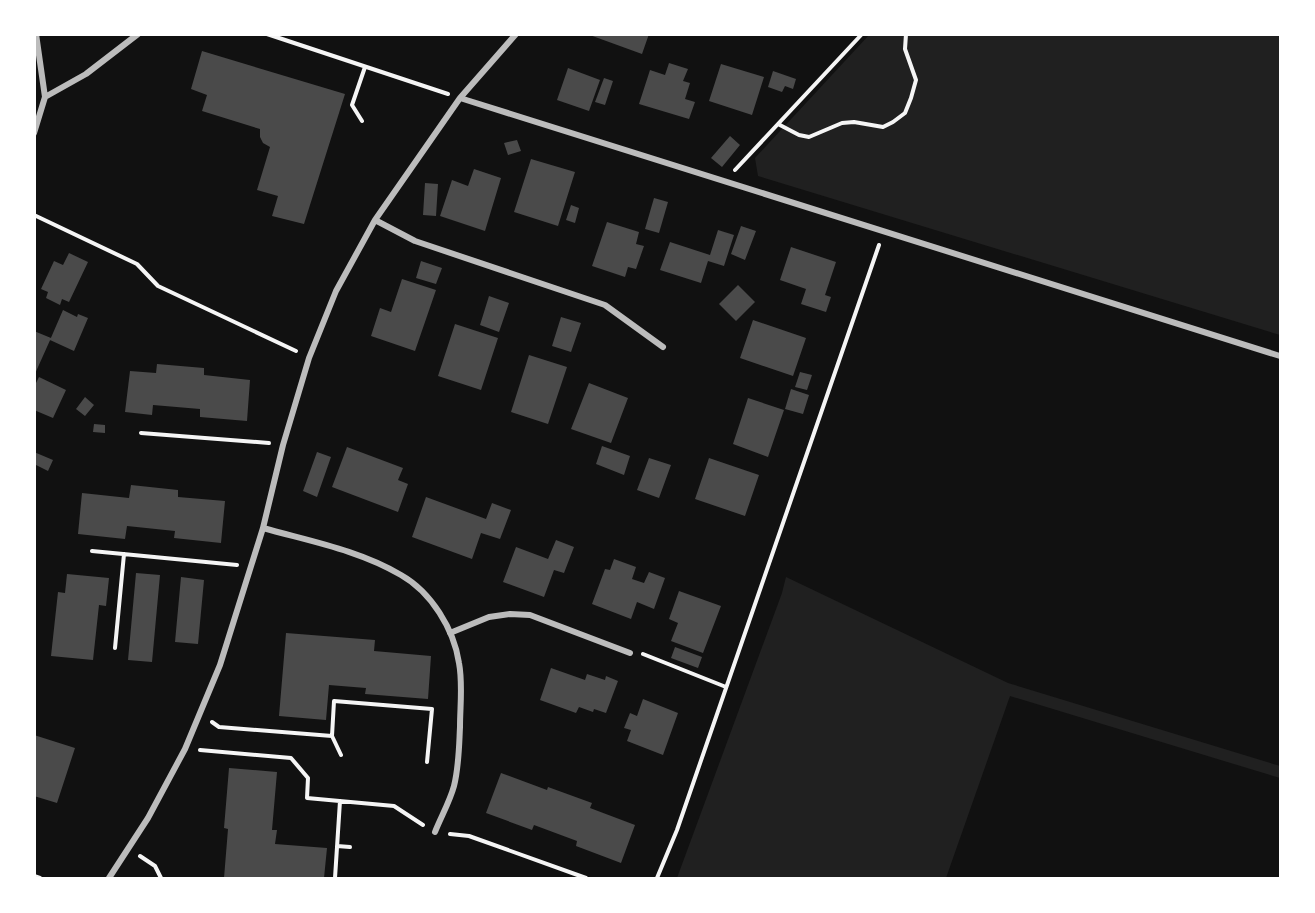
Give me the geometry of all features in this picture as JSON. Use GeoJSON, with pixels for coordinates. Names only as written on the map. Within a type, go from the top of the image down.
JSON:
{"type":"FeatureCollection","features":[{"type":"Feature","properties":{"kind":"street"},"geometry":{"type":"LineString","coordinates":[[34,133],[45,97],[36,34]]}},
{"type":"Feature","properties":{"kind":"street"},"geometry":{"type":"LineString","coordinates":[[45,97],[86,74],[138,34]]}},
{"type":"Feature","properties":{"kind":"street"},"geometry":{"type":"LineString","coordinates":[[109,879],[148,818],[185,749],[220,665],[263,528],[283,445],[309,358],[336,291],[375,220],[460,98],[516,34]]}},
{"type":"Feature","properties":{"kind":"street"},"geometry":{"type":"LineString","coordinates":[[460,98],[1281,356]]}},
{"type":"Feature","properties":{"kind":"street"},"geometry":{"type":"LineString","coordinates":[[375,220],[415,241],[605,305],[663,347]]}},
{"type":"Feature","properties":{"kind":"street"},"geometry":{"type":"LineString","coordinates":[[263,528],[366,558],[402,575],[422,591],[433,604],[450,633],[459,663],[461,695],[458,765],[454,788],[435,832]]}},
{"type":"Feature","properties":{"kind":"street"},"geometry":{"type":"LineString","coordinates":[[450,633],[489,617],[510,614],[530,615],[630,653]]}},
{"type":"Feature","properties":{"kind":"path"},"geometry":{"type":"LineString","coordinates":[[267,34],[460,98]]}},
{"type":"Feature","properties":{"kind":"path"},"geometry":{"type":"LineString","coordinates":[[724,181],[862,34]]}},
{"type":"Feature","properties":{"kind":"path"},"geometry":{"type":"LineString","coordinates":[[778,124],[799,135],[809,137],[842,123],[854,122],[884,127],[893,122],[905,113],[916,80],[906,49],[906,34]]}},
{"type":"Feature","properties":{"kind":"path"},"geometry":{"type":"LineString","coordinates":[[362,121],[352,105],[365,67]]}},
{"type":"Feature","properties":{"kind":"path"},"geometry":{"type":"LineString","coordinates":[[34,215],[137,264],[158,286],[309,358]]}},
{"type":"Feature","properties":{"kind":"path"},"geometry":{"type":"LineString","coordinates":[[657,879],[677,830],[884,230]]}},
{"type":"Feature","properties":{"kind":"path"},"geometry":{"type":"LineString","coordinates":[[141,433],[260,441],[283,445]]}},
{"type":"Feature","properties":{"kind":"path"},"geometry":{"type":"LineString","coordinates":[[92,551],[234,564],[250,572]]}},
{"type":"Feature","properties":{"kind":"path"},"geometry":{"type":"LineString","coordinates":[[115,648],[124,554]]}},
{"type":"Feature","properties":{"kind":"path"},"geometry":{"type":"LineString","coordinates":[[630,653],[645,654],[726,687]]}},
{"type":"Feature","properties":{"kind":"path"},"geometry":{"type":"LineString","coordinates":[[341,755],[332,736],[334,701],[432,709],[427,762]]}},
{"type":"Feature","properties":{"kind":"path"},"geometry":{"type":"LineString","coordinates":[[199,714],[219,727],[332,736]]}},
{"type":"Feature","properties":{"kind":"path"},"geometry":{"type":"LineString","coordinates":[[185,749],[291,758],[308,778],[307,798],[394,806],[435,832],[469,837],[586,879]]}},
{"type":"Feature","properties":{"kind":"path"},"geometry":{"type":"LineString","coordinates":[[334,879],[340,801]]}},
{"type":"Feature","properties":{"kind":"path"},"geometry":{"type":"LineString","coordinates":[[337,846],[350,847]]}},
{"type":"Feature","properties":{"kind":"path"},"geometry":{"type":"LineString","coordinates":[[128,848],[155,866],[161,879]]}},
{"type":"Feature","properties":{"kind":"path"},"geometry":{"type":"LineString","coordinates":[[34,876],[40,879]]}},
{"type":"Feature","properties":{"kind":"shaded area"},"geometry":{"type":"Polygon","coordinates":[[[869,35],[1280,35],[1280,335],[758,176],[755,158],[869,35]]]}},
{"type":"Feature","properties":{"kind":"shaded area"},"geometry":{"type":"Polygon","coordinates":[[[786,577],[1008,683],[1280,766],[1280,778],[1010,696],[946,878],[677,878],[786,577]]]}},
{"type":"Feature","properties":{"kind":"building"},"geometry":{"type":"Polygon","coordinates":[[[587,34],[649,34],[642,54],[587,34]]]}},
{"type":"Feature","properties":{"kind":"building"},"geometry":{"type":"Polygon","coordinates":[[[202,51],[345,94],[304,224],[272,216],[278,196],[257,190],[270,147],[263,143],[260,129],[202,111],[207,95],[191,89],[202,51]]]}},
{"type":"Feature","properties":{"kind":"building"},"geometry":{"type":"Polygon","coordinates":[[[669,63],[688,69],[683,81],[690,83],[685,99],[695,102],[689,119],[639,104],[650,70],[665,75],[669,63]]]}},
{"type":"Feature","properties":{"kind":"building"},"geometry":{"type":"Polygon","coordinates":[[[721,64],[764,77],[752,115],[709,101],[721,64]]]}},
{"type":"Feature","properties":{"kind":"building"},"geometry":{"type":"Polygon","coordinates":[[[568,68],[600,80],[589,111],[557,100],[568,68]]]}},
{"type":"Feature","properties":{"kind":"building"},"geometry":{"type":"Polygon","coordinates":[[[773,71],[796,79],[793,89],[785,86],[782,92],[768,87],[773,71]]]}},
{"type":"Feature","properties":{"kind":"building"},"geometry":{"type":"Polygon","coordinates":[[[604,78],[613,81],[605,105],[595,102],[604,78]]]}},
{"type":"Feature","properties":{"kind":"building"},"geometry":{"type":"Polygon","coordinates":[[[730,136],[740,145],[722,167],[711,158],[730,136]]]}},
{"type":"Feature","properties":{"kind":"building"},"geometry":{"type":"Polygon","coordinates":[[[517,140],[521,151],[508,155],[504,143],[517,140]]]}},
{"type":"Feature","properties":{"kind":"building"},"geometry":{"type":"Polygon","coordinates":[[[531,159],[575,172],[558,226],[514,212],[531,159]]]}},
{"type":"Feature","properties":{"kind":"building"},"geometry":{"type":"Polygon","coordinates":[[[474,169],[501,178],[485,231],[440,216],[452,180],[468,186],[474,169]]]}},
{"type":"Feature","properties":{"kind":"building"},"geometry":{"type":"Polygon","coordinates":[[[425,183],[438,184],[436,216],[423,215],[425,183]]]}},
{"type":"Feature","properties":{"kind":"building"},"geometry":{"type":"Polygon","coordinates":[[[654,198],[668,202],[659,233],[645,229],[654,198]]]}},
{"type":"Feature","properties":{"kind":"building"},"geometry":{"type":"Polygon","coordinates":[[[571,205],[579,208],[575,223],[566,220],[571,205]]]}},
{"type":"Feature","properties":{"kind":"building"},"geometry":{"type":"Polygon","coordinates":[[[607,222],[639,232],[636,244],[644,246],[636,269],[628,267],[625,277],[592,266],[607,222]]]}},
{"type":"Feature","properties":{"kind":"building"},"geometry":{"type":"Polygon","coordinates":[[[741,226],[756,231],[745,260],[731,254],[741,226]]]}},
{"type":"Feature","properties":{"kind":"building"},"geometry":{"type":"Polygon","coordinates":[[[718,230],[734,235],[724,266],[708,261],[701,283],[660,270],[670,242],[710,255],[718,230]]]}},
{"type":"Feature","properties":{"kind":"building"},"geometry":{"type":"Polygon","coordinates":[[[791,247],[836,262],[825,295],[831,297],[826,312],[801,304],[806,289],[780,280],[791,247]]]}},
{"type":"Feature","properties":{"kind":"building"},"geometry":{"type":"Polygon","coordinates":[[[69,253],[88,262],[69,302],[62,299],[60,305],[46,298],[48,292],[41,289],[54,261],[63,265],[69,253]]]}},
{"type":"Feature","properties":{"kind":"building"},"geometry":{"type":"Polygon","coordinates":[[[421,261],[442,268],[436,284],[416,278],[421,261]]]}},
{"type":"Feature","properties":{"kind":"building"},"geometry":{"type":"Polygon","coordinates":[[[402,279],[436,290],[415,351],[371,336],[380,308],[391,312],[402,279]]]}},
{"type":"Feature","properties":{"kind":"building"},"geometry":{"type":"Polygon","coordinates":[[[738,285],[755,302],[736,321],[719,304],[738,285]]]}},
{"type":"Feature","properties":{"kind":"building"},"geometry":{"type":"Polygon","coordinates":[[[489,296],[509,303],[499,332],[480,325],[489,296]]]}},
{"type":"Feature","properties":{"kind":"building"},"geometry":{"type":"Polygon","coordinates":[[[63,310],[77,317],[78,314],[88,318],[74,351],[50,340],[63,310]]]}},
{"type":"Feature","properties":{"kind":"building"},"geometry":{"type":"Polygon","coordinates":[[[561,317],[581,323],[571,352],[552,346],[561,317]]]}},
{"type":"Feature","properties":{"kind":"building"},"geometry":{"type":"Polygon","coordinates":[[[753,320],[806,338],[793,376],[740,358],[753,320]]]}},
{"type":"Feature","properties":{"kind":"building"},"geometry":{"type":"Polygon","coordinates":[[[455,324],[498,338],[481,390],[438,376],[455,324]]]}},
{"type":"Feature","properties":{"kind":"building"},"geometry":{"type":"Polygon","coordinates":[[[34,331],[51,338],[34,376],[34,331]]]}},
{"type":"Feature","properties":{"kind":"building"},"geometry":{"type":"Polygon","coordinates":[[[529,355],[567,367],[548,424],[511,412],[529,355]]]}},
{"type":"Feature","properties":{"kind":"building"},"geometry":{"type":"Polygon","coordinates":[[[157,364],[204,368],[204,375],[250,380],[247,421],[200,417],[200,409],[153,405],[152,415],[125,412],[130,371],[156,373],[157,364]]]}},
{"type":"Feature","properties":{"kind":"building"},"geometry":{"type":"Polygon","coordinates":[[[800,372],[812,375],[807,390],[795,387],[800,372]]]}},
{"type":"Feature","properties":{"kind":"building"},"geometry":{"type":"Polygon","coordinates":[[[39,377],[66,390],[53,418],[34,410],[34,387],[39,377]]]}},
{"type":"Feature","properties":{"kind":"building"},"geometry":{"type":"Polygon","coordinates":[[[589,383],[628,398],[611,443],[571,429],[589,383]]]}},
{"type":"Feature","properties":{"kind":"building"},"geometry":{"type":"Polygon","coordinates":[[[791,389],[809,395],[803,414],[785,409],[791,389]]]}},
{"type":"Feature","properties":{"kind":"building"},"geometry":{"type":"Polygon","coordinates":[[[85,397],[94,405],[85,416],[76,409],[85,397]]]}},
{"type":"Feature","properties":{"kind":"building"},"geometry":{"type":"Polygon","coordinates":[[[748,398],[784,410],[768,457],[733,444],[748,398]]]}},
{"type":"Feature","properties":{"kind":"building"},"geometry":{"type":"Polygon","coordinates":[[[94,424],[105,425],[105,433],[93,432],[94,424]]]}},
{"type":"Feature","properties":{"kind":"building"},"geometry":{"type":"Polygon","coordinates":[[[602,446],[630,456],[624,475],[596,464],[602,446]]]}},
{"type":"Feature","properties":{"kind":"building"},"geometry":{"type":"Polygon","coordinates":[[[347,447],[403,468],[398,480],[408,484],[398,512],[332,487],[347,447]]]}},
{"type":"Feature","properties":{"kind":"building"},"geometry":{"type":"Polygon","coordinates":[[[34,452],[53,460],[48,471],[34,464],[34,452]]]}},
{"type":"Feature","properties":{"kind":"building"},"geometry":{"type":"Polygon","coordinates":[[[317,452],[331,457],[317,497],[303,491],[317,452]]]}},
{"type":"Feature","properties":{"kind":"building"},"geometry":{"type":"Polygon","coordinates":[[[649,458],[671,465],[659,498],[637,490],[649,458]]]}},
{"type":"Feature","properties":{"kind":"building"},"geometry":{"type":"Polygon","coordinates":[[[709,458],[759,475],[745,516],[695,499],[709,458]]]}},
{"type":"Feature","properties":{"kind":"building"},"geometry":{"type":"Polygon","coordinates":[[[131,485],[178,490],[178,497],[225,501],[221,543],[174,538],[175,531],[127,526],[125,539],[78,534],[82,493],[129,498],[131,485]]]}},
{"type":"Feature","properties":{"kind":"building"},"geometry":{"type":"Polygon","coordinates":[[[426,497],[486,519],[492,503],[511,510],[500,539],[481,533],[472,559],[412,537],[426,497]]]}},
{"type":"Feature","properties":{"kind":"building"},"geometry":{"type":"Polygon","coordinates":[[[556,540],[574,547],[564,573],[554,570],[544,597],[503,582],[516,547],[548,559],[556,540]]]}},
{"type":"Feature","properties":{"kind":"building"},"geometry":{"type":"Polygon","coordinates":[[[614,559],[636,567],[632,579],[644,583],[649,572],[665,578],[654,609],[637,602],[631,619],[592,604],[605,569],[610,570],[614,559]]]}},
{"type":"Feature","properties":{"kind":"building"},"geometry":{"type":"Polygon","coordinates":[[[136,573],[160,575],[152,662],[128,660],[136,573]]]}},
{"type":"Feature","properties":{"kind":"building"},"geometry":{"type":"Polygon","coordinates":[[[67,574],[109,578],[106,606],[99,605],[93,660],[51,656],[58,592],[65,593],[67,574]]]}},
{"type":"Feature","properties":{"kind":"building"},"geometry":{"type":"Polygon","coordinates":[[[181,577],[204,580],[198,644],[175,642],[181,577]]]}},
{"type":"Feature","properties":{"kind":"building"},"geometry":{"type":"Polygon","coordinates":[[[679,591],[721,606],[703,653],[671,641],[678,623],[669,619],[679,591]]]}},
{"type":"Feature","properties":{"kind":"building"},"geometry":{"type":"Polygon","coordinates":[[[286,633],[375,640],[374,651],[431,656],[428,699],[365,694],[366,688],[329,685],[326,720],[279,716],[286,633]]]}},
{"type":"Feature","properties":{"kind":"building"},"geometry":{"type":"Polygon","coordinates":[[[675,647],[702,657],[698,668],[671,658],[675,647]]]}},
{"type":"Feature","properties":{"kind":"building"},"geometry":{"type":"Polygon","coordinates":[[[551,668],[585,680],[587,674],[605,680],[606,676],[618,681],[606,713],[594,709],[593,712],[579,707],[576,713],[540,700],[551,668]]]}},
{"type":"Feature","properties":{"kind":"building"},"geometry":{"type":"Polygon","coordinates":[[[643,699],[678,713],[663,755],[627,741],[631,730],[624,728],[630,713],[637,716],[643,699]]]}},
{"type":"Feature","properties":{"kind":"building"},"geometry":{"type":"Polygon","coordinates":[[[34,735],[75,748],[57,803],[34,796],[34,735]]]}},
{"type":"Feature","properties":{"kind":"building"},"geometry":{"type":"Polygon","coordinates":[[[229,768],[277,772],[272,830],[277,830],[275,844],[327,848],[324,878],[224,878],[228,829],[224,828],[229,768]]]}},
{"type":"Feature","properties":{"kind":"building"},"geometry":{"type":"Polygon","coordinates":[[[501,773],[592,803],[590,808],[635,825],[621,863],[576,846],[577,841],[534,825],[532,830],[486,813],[501,773]]]}}]}
